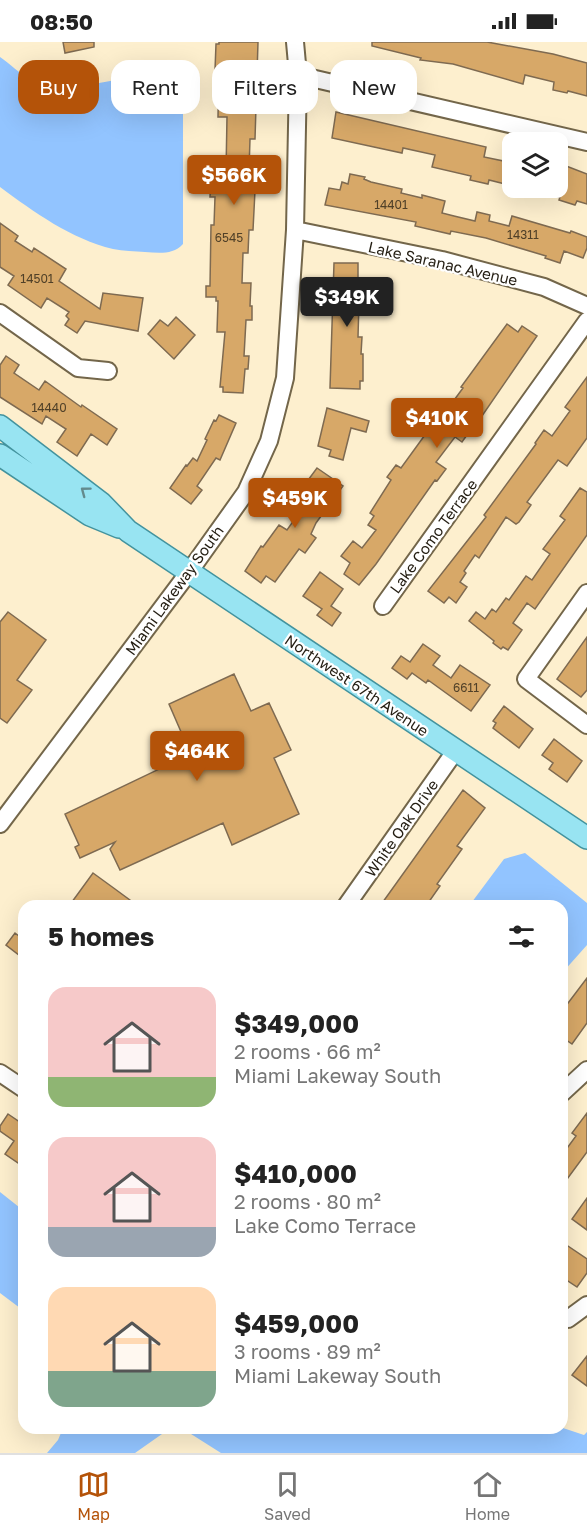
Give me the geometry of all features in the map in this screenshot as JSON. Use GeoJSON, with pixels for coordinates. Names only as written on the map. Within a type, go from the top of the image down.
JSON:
{"type":"FeatureCollection","features":[{"type":"Feature","properties":{"kind":"main road","name":"Northwest 67th Avenue"},"geometry":{"type":"LineString","coordinates":[[0,426],[101,503],[128,531]]}},
{"type":"Feature","properties":{"kind":"main road","name":"Northwest 67th Avenue"},"geometry":{"type":"LineString","coordinates":[[0,455],[90,515],[128,531],[587,838]]}},
{"type":"Feature","properties":{"kind":"street","name":"Miami Lakeway South"},"geometry":{"type":"LineString","coordinates":[[295,42],[297,60]]}},
{"type":"Feature","properties":{"kind":"street"},"geometry":{"type":"LineString","coordinates":[[318,80],[587,142]]}},
{"type":"Feature","properties":{"kind":"street","name":"Miami Lakeway South"},"geometry":{"type":"LineString","coordinates":[[0,824],[189,572],[246,492],[269,441],[285,378],[295,230],[297,114]]}},
{"type":"Feature","properties":{"kind":"street","name":"Lake Saranac Avenue"},"geometry":{"type":"LineString","coordinates":[[295,230],[442,260],[544,287],[587,306]]}},
{"type":"Feature","properties":{"kind":"street"},"geometry":{"type":"LineString","coordinates":[[0,313],[78,368],[108,370]]}},
{"type":"Feature","properties":{"kind":"street","name":"Lake Como Terrace"},"geometry":{"type":"LineString","coordinates":[[383,606],[587,321]]}},
{"type":"Feature","properties":{"kind":"street"},"geometry":{"type":"LineString","coordinates":[[587,593],[526,679],[587,725]]}},
{"type":"Feature","properties":{"kind":"street","name":"White Oak Drive"},"geometry":{"type":"LineString","coordinates":[[350,900],[456,750]]}},
{"type":"Feature","properties":{"kind":"street"},"geometry":{"type":"LineString","coordinates":[[568,1087],[587,1070]]}},
{"type":"Feature","properties":{"kind":"street"},"geometry":{"type":"LineString","coordinates":[[0,1073],[18,1085]]}},
{"type":"Feature","properties":{"kind":"street"},"geometry":{"type":"LineString","coordinates":[[568,1319],[587,1305]]}},
{"type":"Feature","properties":{"kind":"water"},"geometry":{"type":"Polygon","coordinates":[[[0,57],[18,71],[18,114],[99,114],[99,83],[111,81],[111,114],[183,114],[183,244],[170,252],[117,250],[82,239],[54,224],[0,187],[0,57]]]}},
{"type":"Feature","properties":{"kind":"water"},"geometry":{"type":"Polygon","coordinates":[[[525,853],[587,903],[587,945],[568,966],[568,900],[473,900],[504,859],[525,853]]]}},
{"type":"Feature","properties":{"kind":"water"},"geometry":{"type":"Polygon","coordinates":[[[0,1192],[18,1206],[18,1306],[0,1293],[0,1192]]]}},
{"type":"Feature","properties":{"kind":"water"},"geometry":{"type":"Polygon","coordinates":[[[568,1430],[584,1435],[587,1432],[587,1453],[221,1453],[191,1434],[568,1434],[568,1430]]]}},
{"type":"Feature","properties":{"kind":"water"},"geometry":{"type":"Polygon","coordinates":[[[60,1434],[162,1434],[135,1453],[47,1453],[60,1434]]]}},
{"type":"Feature","properties":{"kind":"building"},"geometry":{"type":"Polygon","coordinates":[[[63,42],[94,42],[94,47],[65,53],[63,42]]]}},
{"type":"Feature","properties":{"kind":"building"},"geometry":{"type":"Polygon","coordinates":[[[219,42],[258,42],[257,60],[215,60],[216,44],[219,42]]]}},
{"type":"Feature","properties":{"kind":"building"},"geometry":{"type":"Polygon","coordinates":[[[372,42],[487,42],[553,54],[587,63],[587,96],[553,90],[554,82],[525,75],[523,84],[453,64],[420,60],[421,58],[372,46],[372,42]]]}},
{"type":"Feature","properties":{"kind":"building"},"geometry":{"type":"Polygon","coordinates":[[[218,114],[256,114],[255,139],[250,139],[249,170],[256,171],[253,230],[249,230],[248,253],[243,253],[242,283],[251,283],[252,320],[246,320],[244,356],[249,356],[248,369],[245,369],[243,393],[223,392],[223,387],[220,387],[225,332],[217,332],[218,301],[216,297],[206,297],[206,286],[210,286],[211,225],[214,225],[215,197],[210,197],[211,177],[217,178],[217,171],[226,171],[227,117],[218,117],[218,114]]]}},
{"type":"Feature","properties":{"kind":"building"},"geometry":{"type":"Polygon","coordinates":[[[336,114],[345,114],[486,147],[484,157],[502,161],[502,183],[489,180],[488,184],[470,180],[471,176],[432,167],[435,155],[403,148],[402,153],[332,138],[336,114]]]}},
{"type":"Feature","properties":{"kind":"building"},"geometry":{"type":"Polygon","coordinates":[[[568,167],[587,174],[587,204],[577,201],[575,205],[559,200],[560,198],[568,198],[568,167]]]}},
{"type":"Feature","properties":{"kind":"building"},"geometry":{"type":"Polygon","coordinates":[[[350,174],[365,177],[364,179],[371,182],[402,189],[401,193],[445,201],[442,213],[475,221],[477,212],[490,215],[489,221],[509,226],[512,216],[570,233],[571,231],[587,237],[587,248],[583,258],[564,251],[560,263],[545,258],[546,256],[486,238],[451,231],[450,234],[415,226],[416,222],[325,205],[329,188],[340,190],[342,182],[348,184],[350,174]]]}},
{"type":"Feature","properties":{"kind":"building"},"geometry":{"type":"Polygon","coordinates":[[[0,223],[18,236],[15,241],[32,252],[34,248],[66,269],[59,281],[100,309],[103,293],[143,298],[138,331],[85,321],[77,333],[65,325],[69,319],[66,316],[69,312],[47,298],[41,308],[8,285],[14,276],[0,267],[0,223]]]}},
{"type":"Feature","properties":{"kind":"building"},"geometry":{"type":"Polygon","coordinates":[[[334,263],[358,263],[358,286],[368,286],[368,301],[359,301],[358,337],[362,337],[361,354],[363,354],[363,381],[360,381],[360,389],[330,388],[334,263]]]}},
{"type":"Feature","properties":{"kind":"building"},"geometry":{"type":"Polygon","coordinates":[[[176,317],[195,335],[174,359],[148,334],[160,320],[168,326],[176,317]]]}},
{"type":"Feature","properties":{"kind":"building"},"geometry":{"type":"Polygon","coordinates":[[[507,324],[518,332],[522,326],[537,336],[473,429],[462,442],[455,437],[436,462],[446,469],[437,481],[435,480],[359,585],[344,574],[350,563],[341,556],[353,541],[362,548],[376,530],[368,525],[374,516],[370,513],[391,480],[387,477],[396,465],[401,468],[430,428],[432,430],[507,324]]]}},
{"type":"Feature","properties":{"kind":"building"},"geometry":{"type":"Polygon","coordinates":[[[6,356],[19,365],[14,373],[39,390],[45,381],[117,429],[107,445],[91,434],[77,456],[57,442],[66,429],[46,416],[42,424],[0,397],[0,365],[6,356]]]}},
{"type":"Feature","properties":{"kind":"building"},"geometry":{"type":"Polygon","coordinates":[[[587,377],[587,438],[567,466],[558,460],[527,502],[531,505],[519,522],[516,524],[506,517],[479,558],[475,555],[464,571],[466,573],[460,582],[467,587],[456,603],[449,597],[444,603],[428,591],[486,517],[484,515],[544,430],[552,436],[570,411],[565,407],[587,377]]]}},
{"type":"Feature","properties":{"kind":"building"},"geometry":{"type":"Polygon","coordinates":[[[327,408],[369,421],[366,432],[351,428],[343,460],[329,456],[331,450],[318,446],[327,408]]]}},
{"type":"Feature","properties":{"kind":"building"},"geometry":{"type":"Polygon","coordinates":[[[219,415],[236,423],[220,460],[216,458],[197,486],[202,490],[191,504],[170,488],[193,458],[197,461],[214,420],[216,421],[219,415]]]}},
{"type":"Feature","properties":{"kind":"building"},"geometry":{"type":"Polygon","coordinates":[[[317,468],[343,486],[316,523],[311,534],[316,538],[305,553],[299,549],[275,582],[266,576],[261,583],[245,571],[261,546],[263,547],[279,525],[287,530],[304,506],[294,499],[317,468]]]}},
{"type":"Feature","properties":{"kind":"building"},"geometry":{"type":"Polygon","coordinates":[[[580,488],[587,492],[587,535],[535,609],[527,603],[513,623],[522,630],[508,650],[503,647],[501,649],[469,621],[476,612],[485,619],[492,609],[496,612],[506,598],[509,600],[526,576],[532,580],[550,554],[543,549],[565,520],[560,516],[580,488]]]}},
{"type":"Feature","properties":{"kind":"building"},"geometry":{"type":"Polygon","coordinates":[[[320,572],[343,589],[331,606],[341,613],[332,626],[317,615],[322,609],[303,596],[320,572]]]}},
{"type":"Feature","properties":{"kind":"building"},"geometry":{"type":"Polygon","coordinates":[[[8,612],[46,640],[17,680],[32,690],[7,723],[0,718],[0,622],[8,612]]]}},
{"type":"Feature","properties":{"kind":"building"},"geometry":{"type":"Polygon","coordinates":[[[587,637],[587,690],[581,697],[557,679],[587,637]]]}},
{"type":"Feature","properties":{"kind":"building"},"geometry":{"type":"Polygon","coordinates":[[[423,644],[440,656],[433,665],[451,678],[460,665],[490,685],[471,711],[428,680],[426,683],[412,673],[407,679],[392,668],[401,656],[410,662],[423,644]]]}},
{"type":"Feature","properties":{"kind":"building"},"geometry":{"type":"Polygon","coordinates":[[[234,674],[251,711],[269,703],[291,750],[274,758],[299,814],[232,845],[223,823],[120,870],[110,849],[115,842],[80,858],[75,847],[79,845],[65,814],[174,762],[168,748],[185,741],[169,704],[234,674]]]}},
{"type":"Feature","properties":{"kind":"building"},"geometry":{"type":"Polygon","coordinates":[[[504,706],[533,729],[519,748],[493,728],[496,723],[493,721],[504,706]]]}},
{"type":"Feature","properties":{"kind":"building"},"geometry":{"type":"Polygon","coordinates":[[[554,739],[582,761],[567,782],[549,769],[553,763],[542,755],[554,739]]]}},
{"type":"Feature","properties":{"kind":"building"},"geometry":{"type":"Polygon","coordinates":[[[463,790],[485,808],[457,846],[462,849],[437,884],[440,886],[430,900],[384,900],[463,790]]]}},
{"type":"Feature","properties":{"kind":"building"},"geometry":{"type":"Polygon","coordinates":[[[93,873],[130,900],[73,900],[93,873]]]}},
{"type":"Feature","properties":{"kind":"building"},"geometry":{"type":"Polygon","coordinates":[[[15,933],[18,935],[18,954],[6,945],[15,933]]]}},
{"type":"Feature","properties":{"kind":"building"},"geometry":{"type":"Polygon","coordinates":[[[587,978],[587,1023],[572,1044],[568,1041],[568,1003],[587,978]]]}},
{"type":"Feature","properties":{"kind":"building"},"geometry":{"type":"Polygon","coordinates":[[[587,1113],[587,1152],[568,1178],[568,1147],[576,1136],[572,1133],[587,1113]]]}},
{"type":"Feature","properties":{"kind":"building"},"geometry":{"type":"Polygon","coordinates":[[[8,1114],[18,1121],[18,1163],[5,1154],[14,1141],[0,1131],[0,1126],[8,1114]]]}},
{"type":"Feature","properties":{"kind":"building"},"geometry":{"type":"Polygon","coordinates":[[[587,1198],[587,1230],[572,1219],[587,1198]]]}},
{"type":"Feature","properties":{"kind":"building"},"geometry":{"type":"Polygon","coordinates":[[[568,1246],[587,1259],[587,1273],[577,1287],[568,1281],[568,1246]]]}},
{"type":"Feature","properties":{"kind":"building"},"geometry":{"type":"Polygon","coordinates":[[[587,1356],[587,1386],[572,1375],[587,1356]]]}}]}
